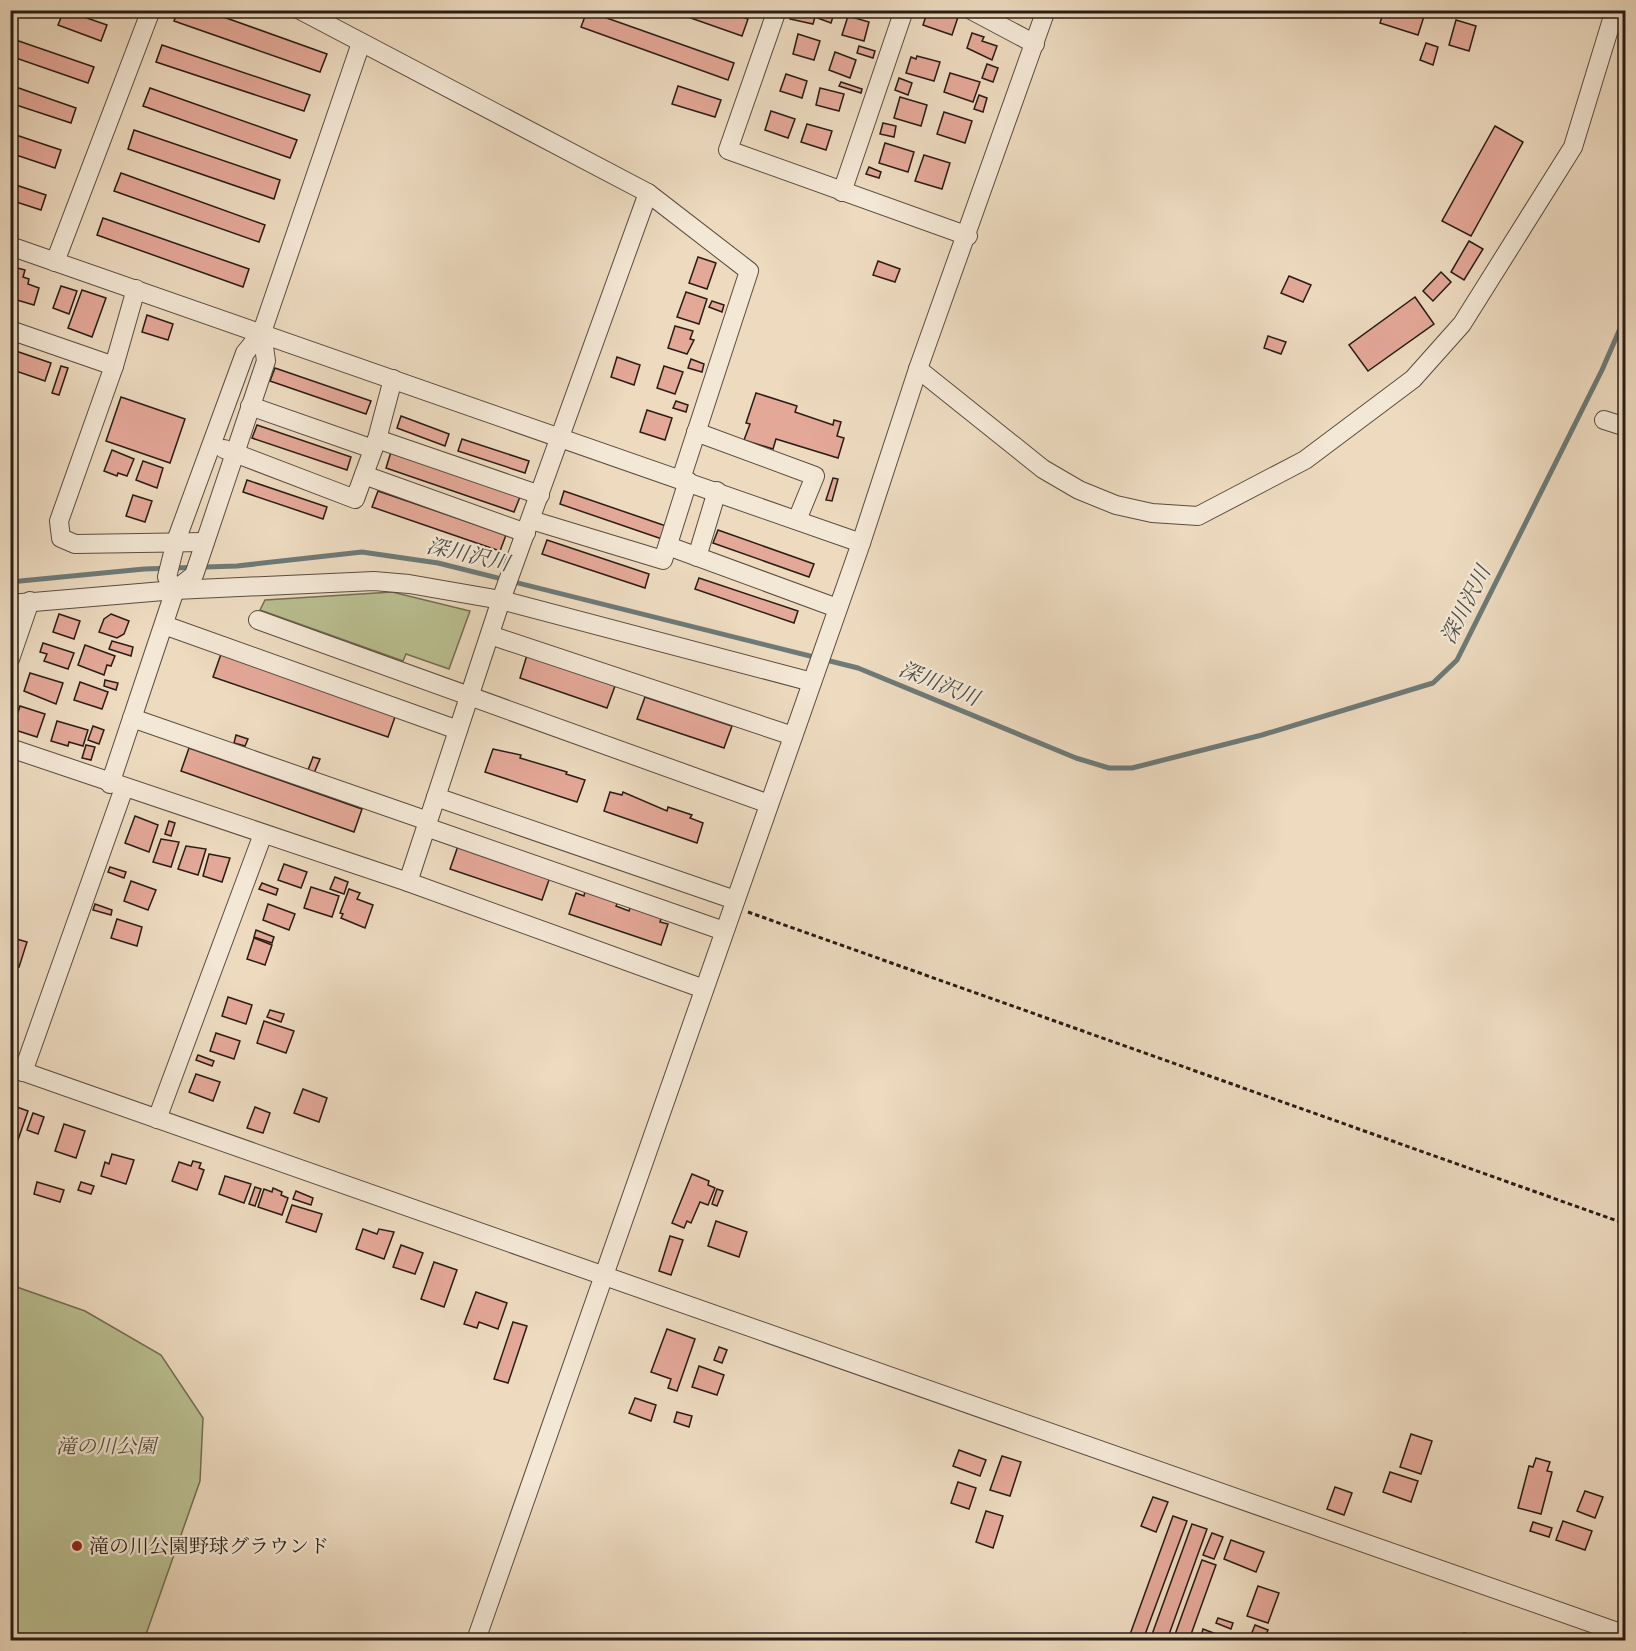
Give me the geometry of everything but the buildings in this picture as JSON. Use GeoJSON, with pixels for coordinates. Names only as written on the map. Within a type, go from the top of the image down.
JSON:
{"type":"FeatureCollection","features":[{"type":"Feature","properties":{"kind":"street"},"geometry":{"type":"LineString","coordinates":[[55,262],[151,10]]}},
{"type":"Feature","properties":{"kind":"street"},"geometry":{"type":"LineString","coordinates":[[300,10],[648,193],[749,271],[696,432],[663,560],[529,526],[364,475]]}},
{"type":"Feature","properties":{"kind":"street"},"geometry":{"type":"LineString","coordinates":[[777,10],[728,150],[968,236]]}},
{"type":"Feature","properties":{"kind":"street"},"geometry":{"type":"LineString","coordinates":[[842,192],[904,10]]}},
{"type":"Feature","properties":{"kind":"street"},"geometry":{"type":"LineString","coordinates":[[971,10],[1035,44]]}},
{"type":"Feature","properties":{"kind":"street"},"geometry":{"type":"LineString","coordinates":[[476,1641],[861,543],[918,369],[968,236],[1047,10]]}},
{"type":"Feature","properties":{"kind":"street"},"geometry":{"type":"LineString","coordinates":[[918,369],[1043,469],[1079,490],[1116,505],[1152,513],[1198,516],[1305,460],[1413,379],[1462,324],[1573,147],[1616,13]]}},
{"type":"Feature","properties":{"kind":"street"},"geometry":{"type":"LineString","coordinates":[[361,42],[262,332],[245,353],[212,444],[173,567],[164,625],[132,718],[117,786],[17,1070],[1626,1635]]}},
{"type":"Feature","properties":{"kind":"street"},"geometry":{"type":"LineString","coordinates":[[408,882],[512,571],[648,193]]}},
{"type":"Feature","properties":{"kind":"street"},"geometry":{"type":"LineString","coordinates":[[10,246],[262,332],[861,543]]}},
{"type":"Feature","properties":{"kind":"street"},"geometry":{"type":"LineString","coordinates":[[136,289],[114,366],[59,521],[61,538],[173,567],[374,581],[504,595],[814,675]]}},
{"type":"Feature","properties":{"kind":"street"},"geometry":{"type":"LineString","coordinates":[[10,330],[114,366]]}},
{"type":"Feature","properties":{"kind":"street"},"geometry":{"type":"LineString","coordinates":[[200,558],[266,361],[262,332]]}},
{"type":"Feature","properties":{"kind":"street"},"geometry":{"type":"LineString","coordinates":[[212,444],[355,499],[375,444],[393,379]]}},
{"type":"Feature","properties":{"kind":"street"},"geometry":{"type":"LineString","coordinates":[[250,406],[540,495]]}},
{"type":"Feature","properties":{"kind":"street"},"geometry":{"type":"LineString","coordinates":[[1604,420],[1626,427]]}},
{"type":"Feature","properties":{"kind":"street"},"geometry":{"type":"LineString","coordinates":[[696,432],[815,476],[797,520]]}},
{"type":"Feature","properties":{"kind":"street"},"geometry":{"type":"LineString","coordinates":[[697,556],[717,491]]}},
{"type":"Feature","properties":{"kind":"street"},"geometry":{"type":"LineString","coordinates":[[668,546],[837,608]]}},
{"type":"Feature","properties":{"kind":"street"},"geometry":{"type":"LineString","coordinates":[[173,567],[200,558]]}},
{"type":"Feature","properties":{"kind":"street"},"geometry":{"type":"LineString","coordinates":[[10,604],[173,567],[200,558]]}},
{"type":"Feature","properties":{"kind":"street"},"geometry":{"type":"LineString","coordinates":[[10,659],[30,601]]}},
{"type":"Feature","properties":{"kind":"street"},"geometry":{"type":"LineString","coordinates":[[258,620],[469,698],[769,804]]}},
{"type":"Feature","properties":{"kind":"street"},"geometry":{"type":"LineString","coordinates":[[164,625],[458,730]]}},
{"type":"Feature","properties":{"kind":"street"},"geometry":{"type":"LineString","coordinates":[[490,635],[793,736]]}},
{"type":"Feature","properties":{"kind":"street"},"geometry":{"type":"LineString","coordinates":[[132,718],[724,931]]}},
{"type":"Feature","properties":{"kind":"street"},"geometry":{"type":"LineString","coordinates":[[10,748],[117,786],[408,882],[704,989]]}},
{"type":"Feature","properties":{"kind":"street"},"geometry":{"type":"LineString","coordinates":[[436,797],[734,903]]}},
{"type":"Feature","properties":{"kind":"street"},"geometry":{"type":"LineString","coordinates":[[157,1119],[263,834]]}},
{"type":"Feature","properties":{"kind":"path"},"geometry":{"type":"LineString","coordinates":[[734,903],[1626,1224]]}},
{"type":"Feature","properties":{"kind":"green space"},"geometry":{"type":"Polygon","coordinates":[[[392,592],[470,611],[449,669],[406,654],[403,661],[260,610],[265,600],[392,592]]]}},
{"type":"Feature","properties":{"kind":"green space","name":"滝の川公園"},"geometry":{"type":"Polygon","coordinates":[[[11,1285],[85,1311],[161,1355],[203,1418],[200,1481],[144,1640],[11,1640],[11,1285]]]}},
{"type":"Feature","properties":{"kind":"waterway","name":"深川沢川"},"geometry":{"type":"LineString","coordinates":[[10,582],[144,569],[237,566],[362,552],[438,563],[858,668],[1076,758],[1109,768],[1132,768],[1262,735],[1433,683],[1457,660],[1602,370],[1626,315]]}},
{"type":"Feature","properties":{"kind":"place","name":"滝の川公園野球グラウンド"},"geometry":{"type":"Point","coordinates":[77,1546]}}]}
